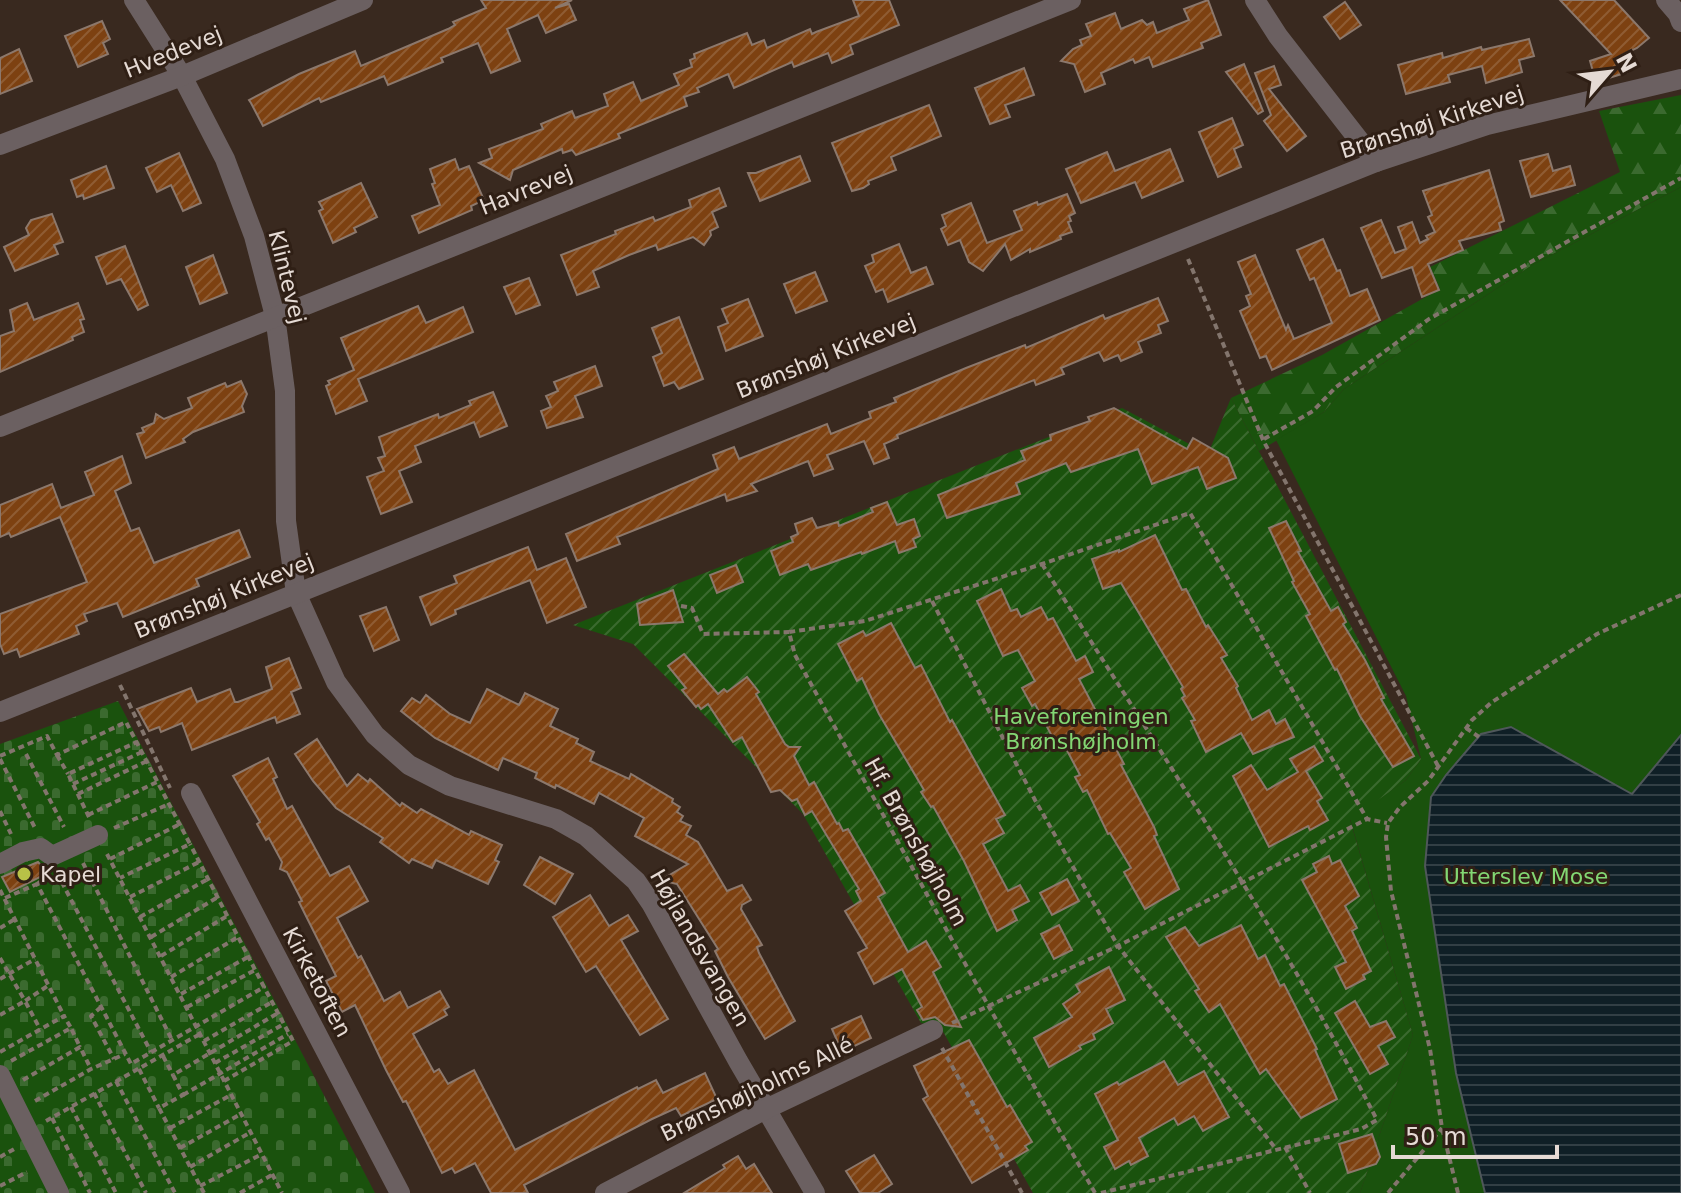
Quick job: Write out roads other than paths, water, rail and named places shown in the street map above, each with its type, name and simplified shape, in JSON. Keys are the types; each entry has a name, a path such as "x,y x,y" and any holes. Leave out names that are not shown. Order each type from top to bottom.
{"street":[{"name":"Klintevej","path":"134,0 182,76 230,172 254,236 275,316 285,391 286,521 296,593"},
{"name":"Hvedevej","path":"0,145 182,76 363,0"},
{"name":"Havrevej","path":"0,427 1071,0"},
{"path":"1255,0 1278,36 1376,162"},
{"path":"1666,0 1681,22"},
{"name":"Brønshøj Kirkevej","path":"0,712 1376,162 1487,125 1681,79"},
{"name":"Højlandsvangen","path":"296,593 336,682 375,735 395,755 419,772 450,786 556,819 586,836 636,881 815,1193"},
{"name":"Kirketoften","path":"191,793 400,1193"},
{"path":"0,864 21,853 41,848 51,859 98,835"},
{"name":"Brønshøjholms Allé","path":"605,1193 766,1109 933,1030"},
{"path":"3,1082 59,1193"}],"water":[{"name":"Utterslev Mose","path":"1511,727 1632,794 1681,735 1681,1193 1485,1193 1456,1073 1425,866 1431,797 1481,734"}],"place":[{"name":"Kapel","path":"24,874"}],"park label":[{"name":"Haveforeningen Brønshøjholm","path":"1081,728"}]}
